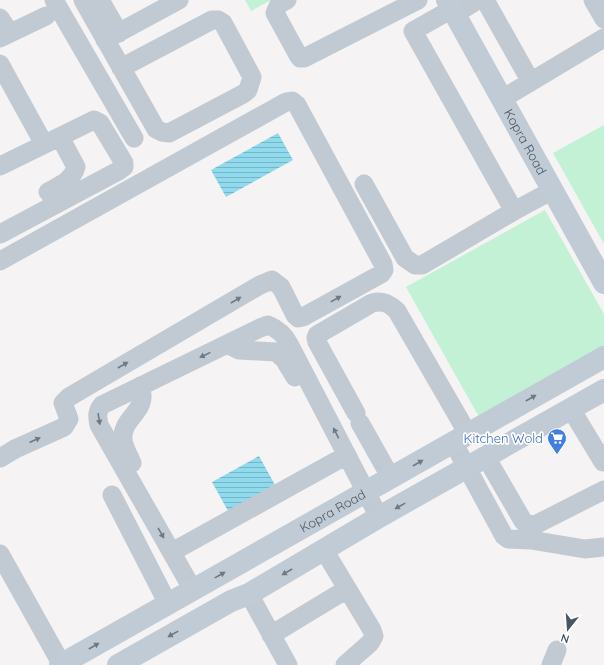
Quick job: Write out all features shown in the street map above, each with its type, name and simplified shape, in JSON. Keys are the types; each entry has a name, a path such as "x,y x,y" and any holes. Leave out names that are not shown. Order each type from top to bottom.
{"street":[{"path":"83,0 111,40"},
{"path":"100,0 111,40 121,68 156,129 169,133 243,94 248,90 252,77 223,23 218,20 212,20 121,68"},
{"path":"111,40 180,0"},
{"path":"287,0 280,4 275,13 300,58 304,58 414,1"},
{"path":"478,0 451,8 410,32 514,211"},
{"path":"485,0 532,82"},
{"path":"593,0 604,19"},
{"path":"3,30 50,8 134,138"},
{"name":"Kopra Road","path":"451,8 604,283"},
{"path":"502,99 604,38"},
{"path":"0,64 52,140 76,167 74,173 68,180 48,192"},
{"path":"0,261 286,102 292,101 297,105 383,264 384,270 381,274 303,317 298,318 281,287 272,280 260,285 68,397 63,404 69,419 64,427 15,449 0,458"},
{"path":"0,166 94,120 100,123 124,163 124,167 0,234"},
{"path":"364,184 405,258 415,265 422,265 552,190"},
{"path":"391,478 316,338 319,333 380,300 391,305 397,310 461,438 467,468 504,536 508,539 531,540 585,549 604,547"},
{"path":"193,590 100,425 98,410 102,405 268,325 277,328 284,334 379,517"},
{"path":"227,344 238,350 276,352 284,359 310,404"},
{"name":"Kopra Road","path":"61,665 604,357"},
{"path":"140,386 143,393 142,405 126,424 123,439 126,450 146,489"},
{"path":"118,665 230,602 249,594 379,517 604,390"},
{"path":"571,409 603,462"},
{"path":"172,552 347,455"},
{"path":"486,457 523,522 530,525 535,525 604,490"},
{"path":"112,495 168,604"},
{"path":"324,550 372,630 374,636 370,642 345,665"},
{"path":"0,554 61,665"},
{"path":"270,635 347,589"},
{"path":"249,594 270,635 288,665"}],"green space":[{"path":"245,0 271,0 251,11"},
{"path":"604,125 604,244 553,153"},
{"path":"545,210 604,314 604,347 479,417 406,287"}],"water":[{"path":"278,133 293,160 226,197 211,170"},
{"path":"259,456 275,485 228,511 212,482"}],"place":[{"name":"Kitchen Wold","path":"557,455"}]}
